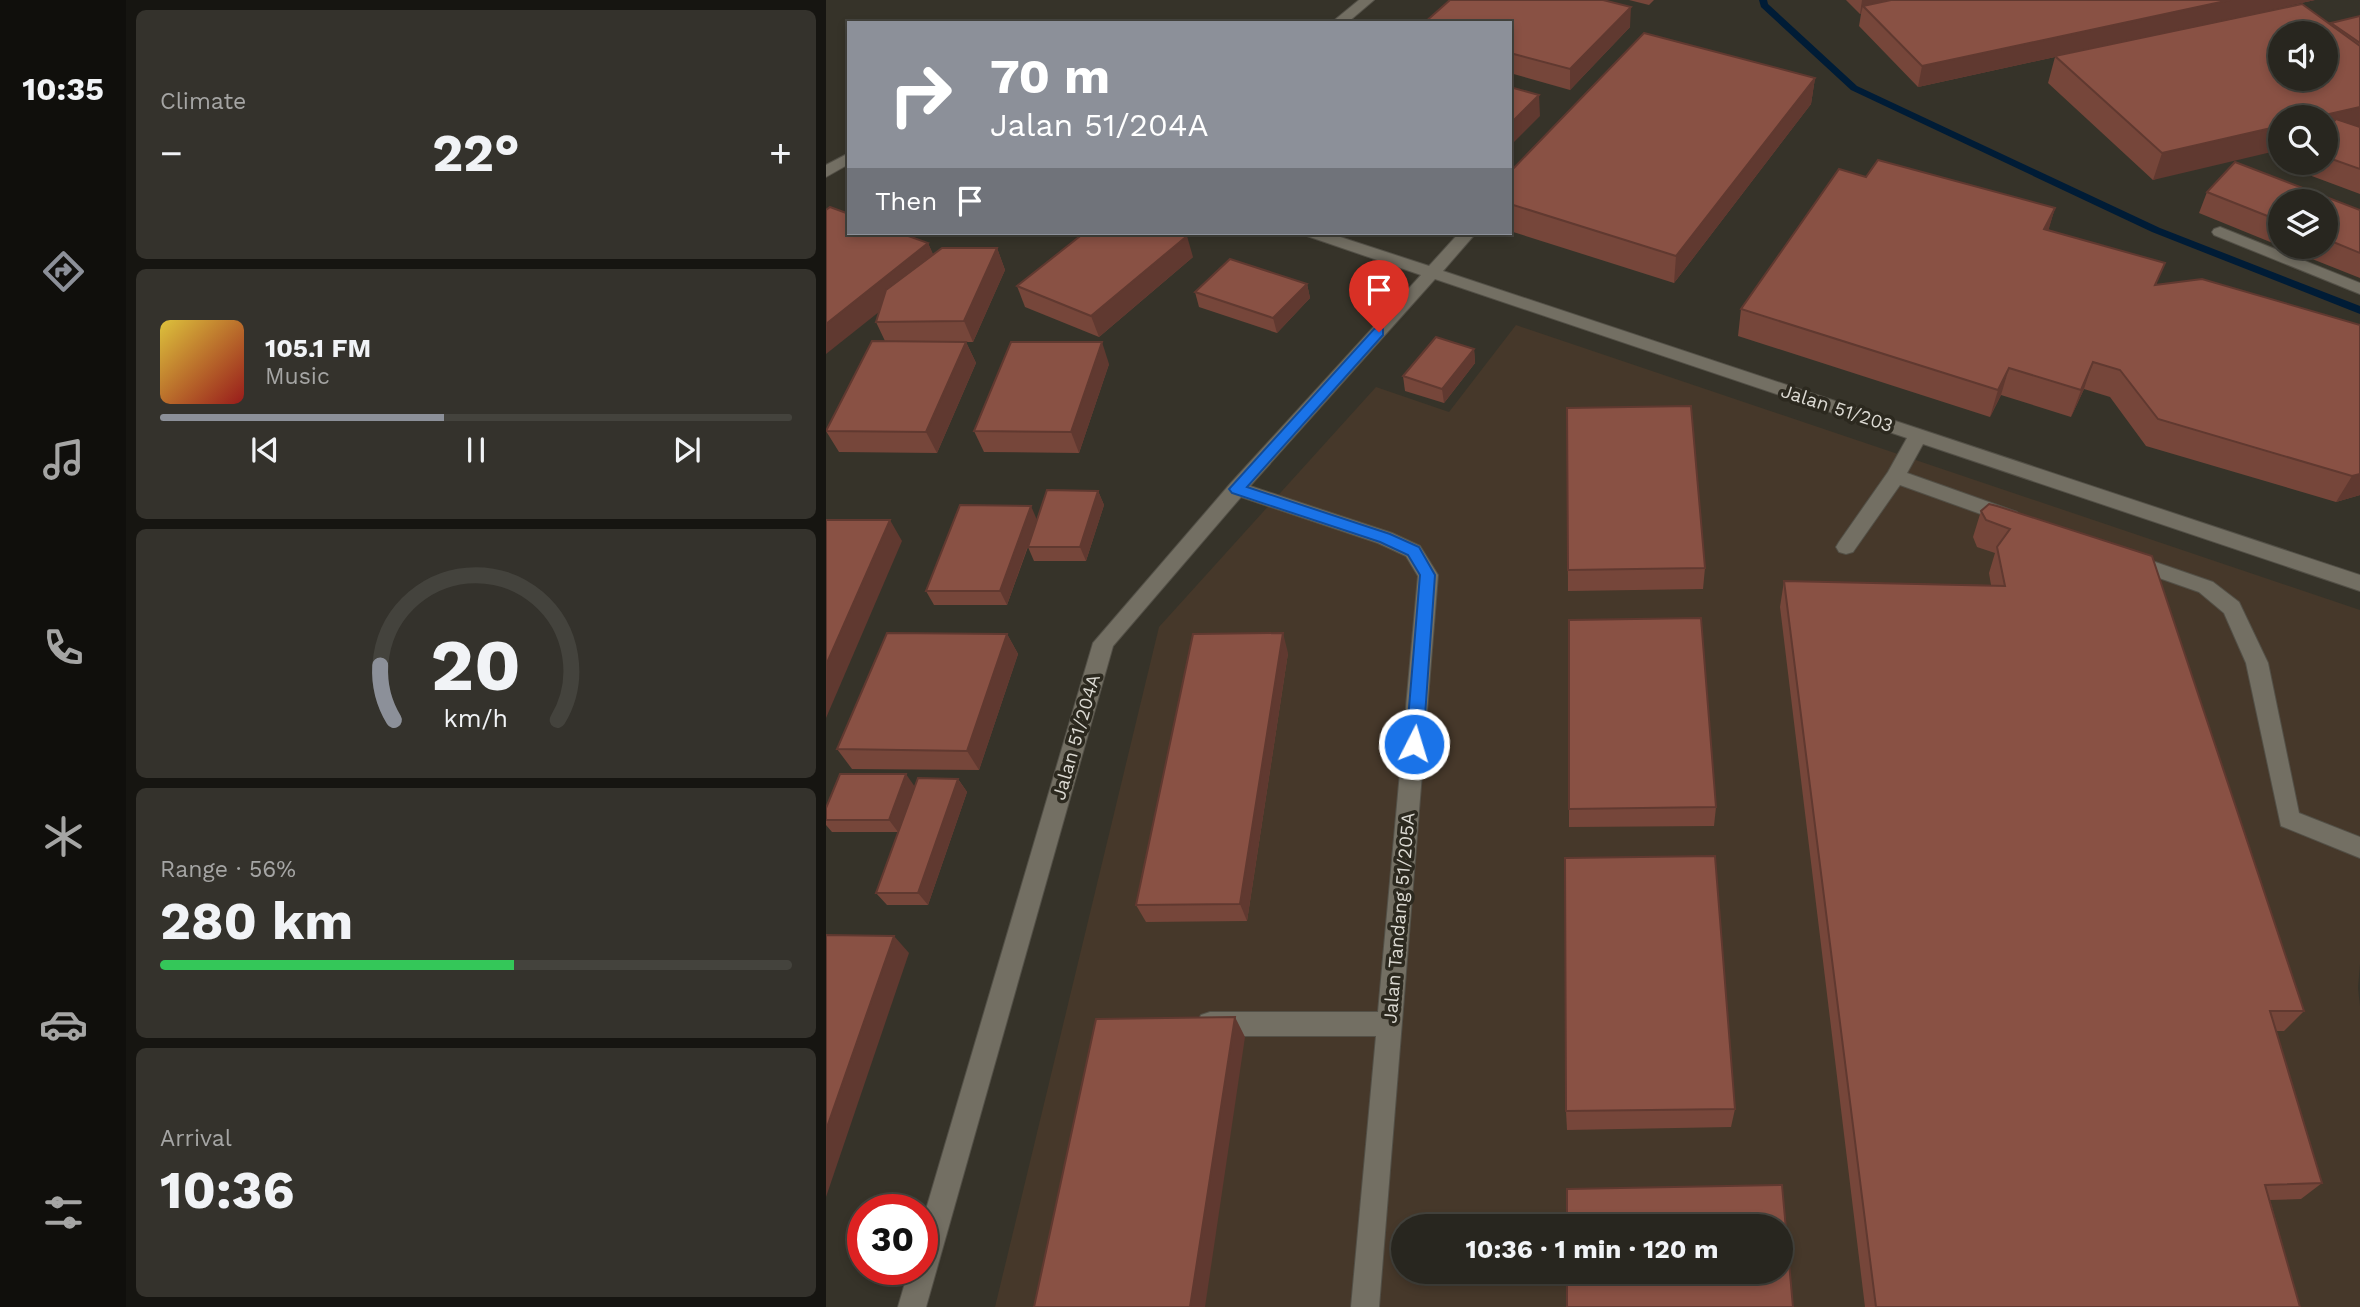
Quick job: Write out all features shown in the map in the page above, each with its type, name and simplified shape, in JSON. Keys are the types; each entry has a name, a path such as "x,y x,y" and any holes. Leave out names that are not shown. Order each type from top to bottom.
{"street":[{"path":"1341,21 1367,0"},
{"path":"826,172 847,158"},
{"path":"2220,232 2360,289"},
{"name":"Jalan 51/203","path":"1319,235 2360,583"},
{"name":"Jalan 51/204A","path":"912,1307 1103,643 1237,489 1466,235"},
{"path":"1846,547 1896,476 1918,435"},
{"path":"1896,476 2025,522"},
{"name":"Jalan Tandang 51/205A","path":"1237,489 1385,538 1413,551 1428,575 1365,1307"},
{"path":"2116,555 2206,587 2232,608 2257,663 2289,818 2360,848"},
{"path":"1185,1024 1390,1024"}],"shaded area":[{"path":"1516,325 2360,610 2360,1307 995,1307 1159,627 1376,387 1449,412"}],"building":[{"path":"1450,0 1603,0 1631,7 1570,69 1512,54 1512,21 1426,21"},
{"path":"1891,0 2230,0 1922,66 1863,6"},
{"path":"2302,4 2325,21 2268,21 2268,91 2338,91 2338,30 2360,46 2360,107 2338,112 2338,105 2268,105 2268,129 2162,153 2055,56"},
{"path":"2360,16 2360,43 2338,28 2338,21"},
{"path":"1644,33 1815,78 1676,256 1512,205 1512,170"},
{"path":"1512,88 1539,95 1512,122"},
{"path":"2338,120 2360,127 2360,169 2338,161"},
{"path":"1878,160 2055,208 2044,229 2165,263 2155,285 2202,279 2360,325 2360,474 2352,476 2158,419 2120,370 2093,362 2081,390 2009,368 1998,390 1741,309 1839,169 1866,177"},
{"path":"2235,162 2305,189 2268,189 2268,216 2207,192"},
{"path":"2338,202 2360,210 2360,253 2338,244"},
{"path":"830,207 847,213 847,235 906,235 928,243 826,324 826,210"},
{"path":"1081,235 1187,236 1091,316 1017,286"},
{"path":"942,248 997,248 964,321 876,322 886,290"},
{"path":"1230,259 1307,284 1273,318 1195,292"},
{"path":"1436,337 1474,349 1442,389 1403,376"},
{"path":"872,341 966,342 926,432 826,431"},
{"path":"1011,342 1102,342 1071,432 974,431"},
{"path":"1691,406 1705,568 1568,570 1567,408"},
{"path":"1047,490 1098,491 1080,547 1028,547"},
{"path":"1989,504 2152,556 2304,1011 2270,1011 2322,1183 2265,1185 2300,1307 1876,1307 1784,581 2005,586 1997,547 2010,529 1986,520 1981,511"},
{"path":"960,505 1031,506 1000,591 926,591"},
{"path":"826,520 890,520 826,665"},
{"path":"1701,618 1716,807 1569,809 1569,620"},
{"path":"887,633 1007,634 967,751 837,749"},
{"path":"1283,633 1240,904 1136,905 1193,634"},
{"path":"840,774 906,774 889,820 826,820 826,808"},
{"path":"918,778 958,779 918,893 876,893"},
{"path":"1715,856 1735,1109 1566,1111 1565,858"},
{"path":"826,935 894,936 826,1130"},
{"path":"1235,1017 1190,1307 1034,1307 1096,1019"},
{"path":"1782,1185 1785,1214 1567,1214 1567,1189"},
{"path":"1567,1284 1791,1284 1793,1307 1567,1307"}],"waterway":[{"path":"1763,0 1764,5 1854,88 2156,230 2360,310"}],"route":[{"path":"1379,332 1237,489 1385,538 1413,551 1428,575 1414,744"}]}
